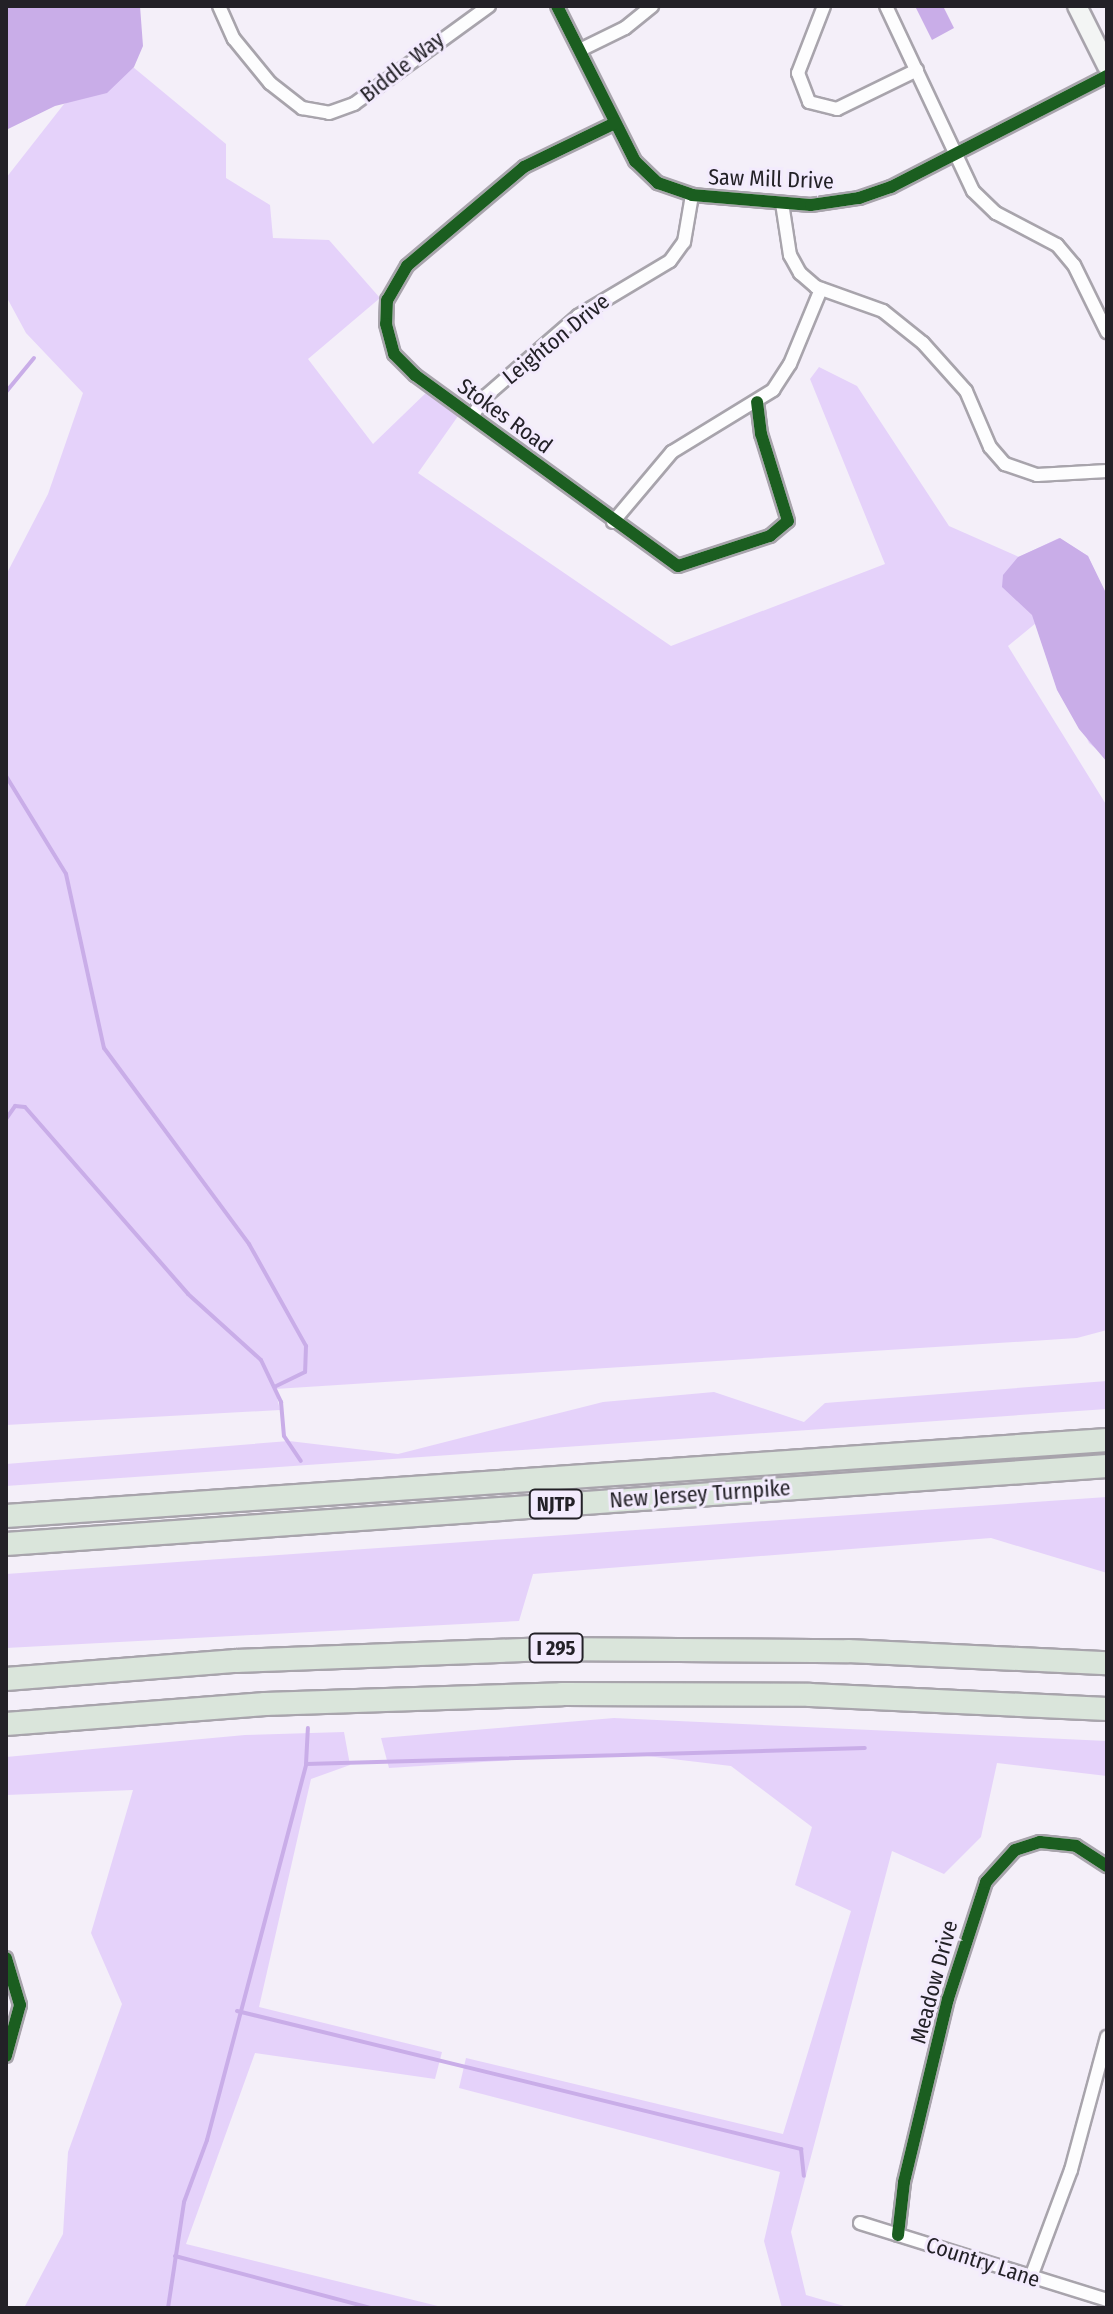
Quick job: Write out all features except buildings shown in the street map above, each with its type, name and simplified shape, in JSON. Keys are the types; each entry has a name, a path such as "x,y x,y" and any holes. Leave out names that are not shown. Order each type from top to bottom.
{"highway":[{"name":"New Jersey Turnpike","path":"6,1516 1107,1440"},
{"name":"New Jersey Turnpike","path":"6,1544 1107,1466"},
{"name":"I 295","path":"6,1679 266,1660 569,1648 848,1651 1107,1663"},
{"name":"I 295","path":"6,1724 265,1704 562,1694 835,1696 1107,1709"}],"street":[{"name":"Biddle Way","path":"219,6 234,39 270,83 302,108 329,113 354,104 489,6"},
{"name":"Saw Mill Drive","path":"557,6 615,123 646,174 692,195 782,203 859,198 956,153 1107,76"},
{"path":"580,50 625,28 652,6"},
{"path":"824,6 800,62 799,84 809,102 837,109 917,70"},
{"path":"886,6 968,183 987,206 1048,237 1066,255 1107,332"},
{"path":"1077,6 1107,66"},
{"name":"Stokes Road","path":"615,123 524,167 417,257 392,288 386,324 398,361 613,522 678,566 700,564 785,527 789,513 761,434 757,402"},
{"name":"Leighton Drive","path":"473,415 486,396 578,316 670,261 684,242 692,195"},
{"path":"782,203 794,264 821,289 872,305 923,343 966,391 990,447 1005,464 1037,475 1107,471"},
{"path":"613,522 662,460 757,402 786,373 821,289"},
{"name":"Meadow Drive","path":"898,2235 904,2182 948,1999 986,1882 1015,1850 1040,1842 1076,1846 1107,1866"},
{"path":"6,1958 20,2005 6,2056"},
{"path":"1031,2277 1068,2178 1107,2037"},
{"name":"Country Lane","path":"860,2223 1107,2300"}],"shaded area":[{"path":"6,6 140,6 143,46 134,67 107,93 55,106 6,130"},
{"path":"915,6 943,6 954,28 932,40"},
{"path":"133,67 226,144 226,178 270,205 273,238 329,240 380,298 308,359 373,444 431,388 463,409 418,473 671,646 885,564 810,379 819,367 857,386 949,526 1019,557 1059,538 1088,556 1107,598 1107,758 1089,743 1036,623 1008,646 1107,806 1107,1330 1077,1338 275,1389 280,1410 6,1425 6,575 48,494 83,393 26,333 6,296 6,178 64,104"},
{"path":"1060,538 1088,556 1107,595 1107,762 1079,729 1057,690 1032,615 1002,587 1003,575 1018,557"},
{"path":"1107,1381 1107,1409 6,1486 6,1464 289,1441 398,1454 603,1402 714,1392 804,1422 825,1403"},
{"path":"1107,1497 1107,1573 991,1538 533,1574 519,1621 6,1648 6,1574"},
{"path":"614,1718 1107,1741 1107,1776 997,1763 981,1837 944,1874 892,1851 791,2232 806,2295 851,2308 782,2308 764,2241 780,2172 459,2088 466,2058 783,2134 851,1911 795,1885 812,1827 731,1766 622,1753 389,1768 381,1738"},
{"path":"344,1732 350,1765 311,1779 259,2007 442,2052 435,2079 255,2053 186,2244 446,2308 24,2308 63,2234 68,2152 122,2004 91,1933 133,1790 6,1795 6,1757 245,1735"}],"waterway":[{"path":"6,392 34,358"},
{"path":"6,776 66,874 104,1048 249,1244 306,1346 305,1372 276,1386"},
{"path":"6,1119 15,1106 25,1107 188,1294 261,1360 281,1402 284,1436 301,1461"},
{"path":"168,2308 184,2202 207,2140 306,1764 308,1728"},
{"path":"306,1764 865,1748"},
{"path":"237,2011 801,2149 804,2176"},
{"path":"175,2256 370,2308"}],"cycle path":[{"path":"557,6 635,161 658,183 692,195 811,205 859,198 891,187 1107,76"},
{"path":"615,123 524,167 407,266 387,300 386,324 394,354 415,375 678,566 770,536 788,521 761,434 757,402"},
{"path":"898,2235 904,2182 948,1999 986,1882 1015,1850 1040,1842 1076,1846 1107,1866"},
{"path":"6,1958 20,2005 6,2056"}]}
